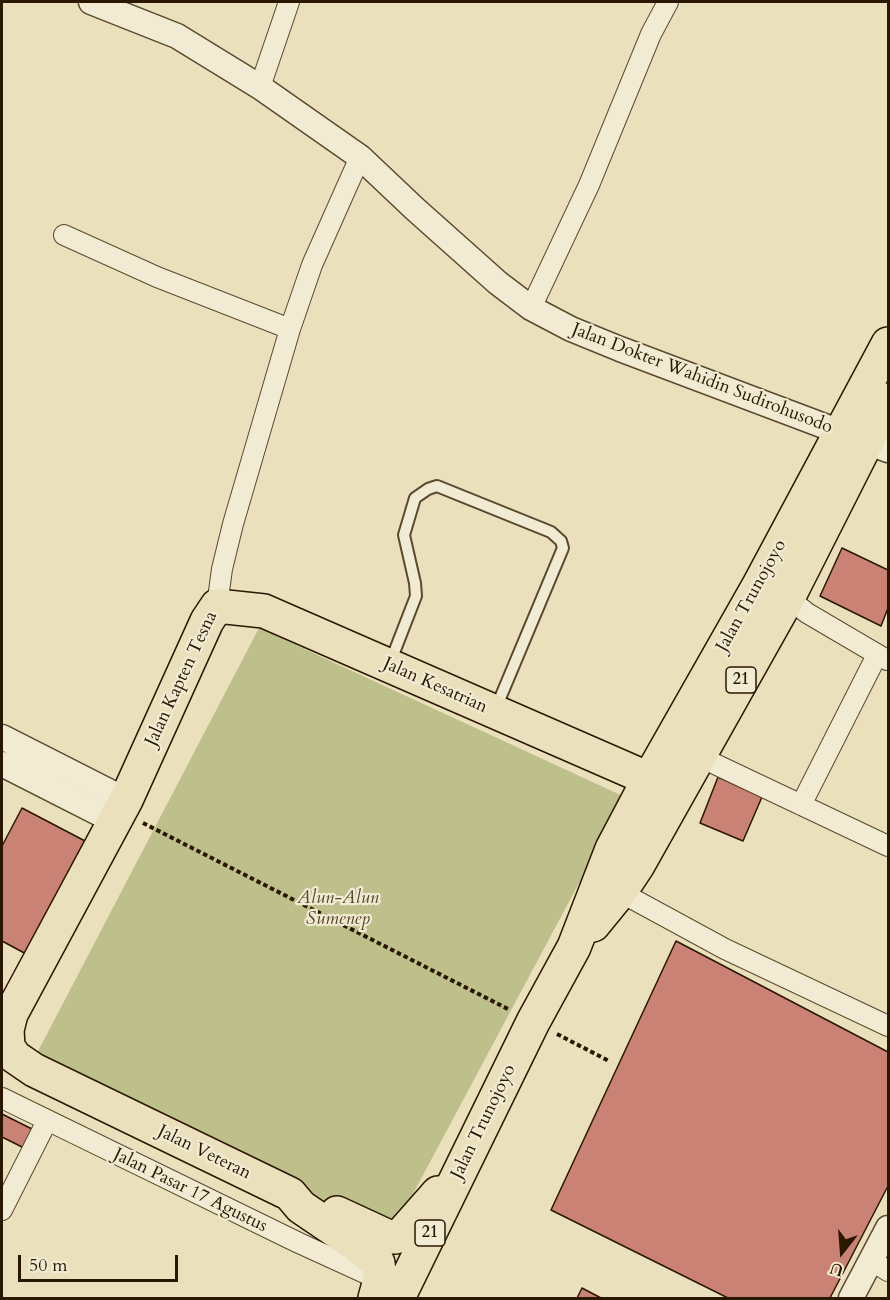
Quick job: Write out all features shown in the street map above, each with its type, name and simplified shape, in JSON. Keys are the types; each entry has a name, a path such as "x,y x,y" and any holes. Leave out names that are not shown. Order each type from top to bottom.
{"highway":[{"name":"Jalan Trunojoyo","path":"384,1292 462,1167 533,1022 574,947 612,849 649,779 758,587 866,442 888,344"},
{"name":"Jalan Trunojoyo","path":"574,947 620,892 638,865 788,598 888,400"},
{"name":"Jalan Kesatrian","path":"217,606 264,611 649,779"},
{"name":"Jalan Kapten Tesna","path":"5,1053 11,1014 120,810 207,621 217,606"},
{"name":"Jalan Veteran","path":"5,1053 34,1070 290,1194 301,1207 357,1245 376,1261 380,1269 384,1292"},
{"path":"290,1194 389,1237 395,1237 401,1235 462,1167"}],"street":[{"name":"Jalan Dokter Wahidin Sudirohusodo","path":"91,2 177,36 260,87 360,157 415,209 531,308 571,329 620,350 866,442"},
{"path":"260,87 289,2"},
{"path":"531,308 589,185 651,34 668,2"},
{"name":"Jalan Kapten Tesna","path":"217,606 222,569 233,524 290,329 312,265 360,157"},
{"path":"64,235 157,277 290,329"},
{"path":"788,598 807,613 883,658 801,804"},
{"path":"2,737 120,810"},
{"path":"698,756 888,846"},
{"path":"2,764 120,810"},
{"path":"620,892 725,949 888,1026"},
{"name":"Jalan Pasar 17 Agustus","path":"2,1098 288,1238 384,1292"},
{"path":"2,1210 47,1121"},
{"path":"851,1299 880,1265 888,1228"}],"lane":[{"path":"389,666 416,596 404,535 415,498 428,489 438,486 551,532 561,541 563,548 495,712"}],"path":[{"path":"120,810 609,1061"}],"green space":[{"name":"Alun-Alun Sumenep","path":"259,628 625,797 391,1235 35,1057"}],"building":[{"path":"842,548 888,570 888,608 881,626 820,596"},
{"path":"718,777 762,797 743,841 700,823"},
{"path":"22,808 87,842 28,955 2,941 2,846"},
{"path":"676,941 888,1052 888,1186 830,1298 728,1298 551,1210"},
{"path":"2,1114 34,1130 24,1148 2,1137"},
{"path":"582,1288 601,1298 577,1298"}]}
